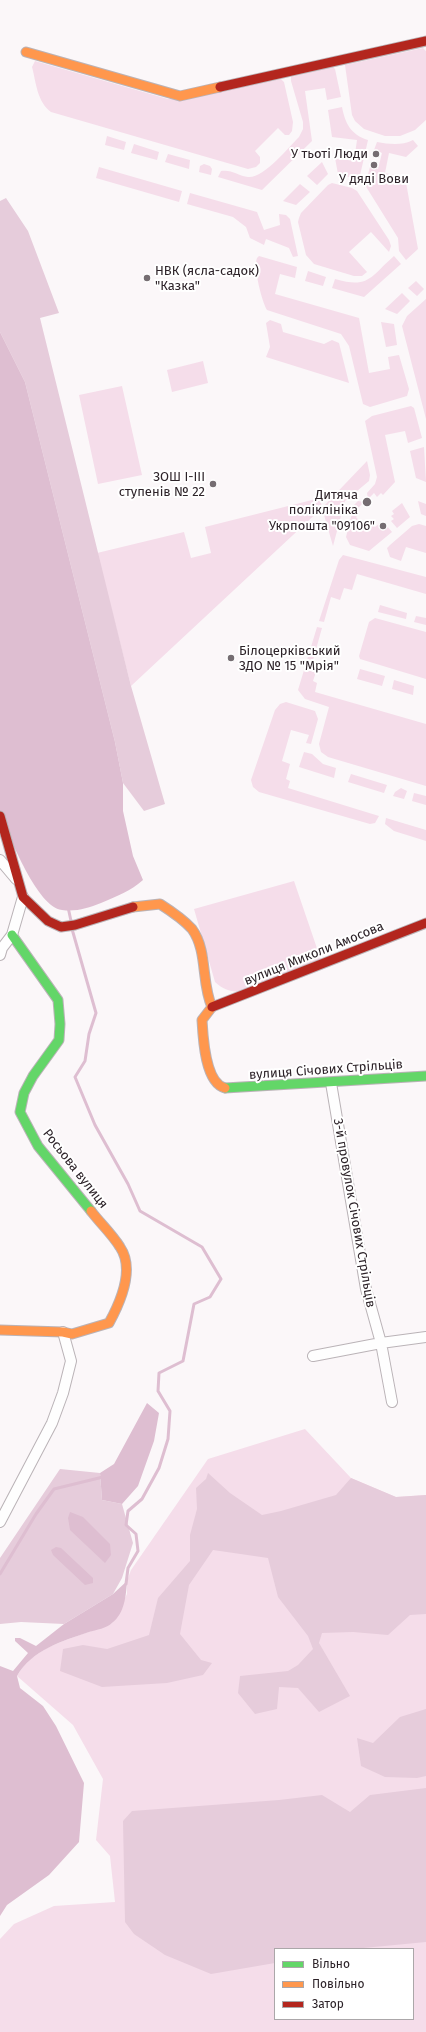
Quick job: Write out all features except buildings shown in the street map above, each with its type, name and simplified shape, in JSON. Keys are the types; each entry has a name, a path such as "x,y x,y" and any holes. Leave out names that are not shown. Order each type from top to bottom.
{"street":[{"path":"26,52 180,96 426,41"},
{"path":"0,816 17,881 23,897 48,921 61,927 75,925 116,911 142,905 160,904 189,926 198,940 206,996 212,1007"},
{"path":"0,860 17,881"},
{"path":"0,955 2,948 12,935 23,897"},
{"name":"вулиця Миколи Амосова","path":"212,1007 426,923"},
{"name":"Росьова вулиця","path":"0,1330 63,1332 72,1334 109,1323 119,1308 125,1288 126,1259 121,1248 38,1146 20,1112 24,1093 33,1076 59,1040 59,1013 58,1000 12,935"},
{"name":"вулиця Січових Стрільців","path":"212,1007 205,1014 202,1020 202,1030 210,1071 215,1083 227,1089 426,1076"},
{"name":"3-й провулок Січових Стрільців","path":"331,1083 366,1289 381,1343 392,1402"},
{"path":"0,1522 52,1423 62,1393 71,1361 63,1332"},
{"path":"313,1356 381,1343 426,1337"}],"shaded area":[{"path":"423,48 426,51 426,120 415,130 400,136 385,136 364,129 355,121 352,115 345,65"},
{"path":"35,61 168,99 281,79 284,82 293,122 292,131 289,135 285,135 278,128 255,151 260,157 260,163 256,167 248,169 51,112 46,108 38,91 32,67"},
{"path":"333,67 335,69 341,97 327,100 325,88 305,91 312,141 262,190 218,177 221,171 232,172 248,177 254,176 261,173 275,162 299,137 303,129 303,122 291,77"},
{"path":"342,107 347,123 353,132 368,140 359,180 338,174 335,158 354,161 357,140 332,137 328,110"},
{"path":"107,136 126,142 124,150 105,145"},
{"path":"413,140 418,146 406,157 389,153 385,173 405,177 418,249 406,260 399,251 398,238 365,185 370,167 378,169 382,153 374,150 377,142 400,144"},
{"path":"134,144 159,152 157,160 131,153"},
{"path":"168,154 190,160 189,169 165,162"},
{"path":"322,162 328,174 317,185 307,176"},
{"path":"204,164 210,166 212,169 211,175 199,172 200,166"},
{"path":"99,167 182,191 179,202 96,178"},
{"path":"332,183 352,188 357,191 389,240 391,246 389,252 371,232 349,252 367,272 362,276 354,276 314,264 306,255 298,222 299,218 301,213 328,185"},
{"path":"300,184 310,192 296,205 283,201"},
{"path":"190,193 257,212 264,230 280,225 279,214 286,215 290,219 298,256 293,257 289,248 266,239 264,245 250,238 246,227 233,217 187,204"},
{"path":"6,198 28,231 59,313 40,318 131,686 165,804 144,811 123,783 115,742 25,382 0,332 0,201"},
{"path":"259,256 297,267 295,278 280,274 275,294 359,318 369,373 390,369 388,357 399,355 409,389 407,396 370,407 363,404 349,346 341,334 267,310 257,276 256,262"},
{"path":"394,256 401,264 364,297 332,288 335,279 355,283 368,279"},
{"path":"308,271 326,277 323,286 305,281"},
{"path":"416,281 424,289 417,296 408,288"},
{"path":"402,293 410,301 397,314 385,309"},
{"path":"426,299 426,419 402,326 407,316"},
{"path":"270,320 281,324 283,332 324,344 332,340 339,343 349,383 266,357 270,347 266,323"},
{"path":"381,322 394,324 397,345 386,347"},
{"path":"0,332 25,382 115,742 123,783 123,811 133,856 143,880 118,896 96,905 77,910 62,910 53,906 43,897 34,885 18,855 0,816"},
{"path":"203,361 208,383 172,392 167,370"},
{"path":"122,386 142,475 98,484 79,395"},
{"path":"411,406 414,408 422,438 408,443 405,431 385,435 395,482 383,495 381,493 377,497 374,493 368,499 367,493 375,484 377,477 365,421 372,416"},
{"path":"424,447 426,482 416,478 410,451"},
{"path":"367,461 370,475 369,481 345,501 333,546 322,508"},
{"path":"320,498 322,508 131,686 97,553 184,532 191,558 211,553 205,527"},
{"path":"358,501 364,502 355,511 358,515 356,517 363,525 367,522 370,525 372,523 375,527 379,524 382,529 386,525 392,532 369,551 350,545 346,537 354,505"},
{"path":"418,501 426,504 426,516 421,514"},
{"path":"402,503 410,517 397,528 391,521 394,519 391,516 394,514 392,511"},
{"path":"419,524 426,526 426,553 406,547 401,561 390,557 387,548 412,526"},
{"path":"343,555 426,577 426,594 357,574 352,590 344,588 340,600 331,597 324,622 319,621 339,560"},
{"path":"380,605 407,613 406,619 378,612"},
{"path":"416,616 426,618 426,625 414,622"},
{"path":"375,618 426,632 426,679 360,659 359,656 369,622"},
{"path":"317,627 322,628 311,667 317,669 313,681 317,683 315,692 426,724 426,786 328,757 321,752 319,744 329,707 305,699 298,690"},
{"path":"360,669 385,676 382,686 357,679"},
{"path":"394,680 414,686 413,695 392,689"},
{"path":"286,702 315,711 318,719 311,744 306,743 309,735 291,730 282,761 290,764 286,779 290,781 288,788 379,816 375,823 370,824 259,792 253,787 251,780 275,710 280,704"},
{"path":"304,752 312,754 323,764 336,768 334,778 299,767"},
{"path":"351,774 387,785 384,793 348,782"},
{"path":"401,788 407,791 404,799 393,796 395,792"},
{"path":"414,793 426,796 426,805 412,801"},
{"path":"386,818 426,830 426,841 394,831 385,824"},
{"path":"294,881 321,960 239,992 226,989 215,982 194,909"},
{"path":"147,1403 159,1413 154,1441 138,1486 122,1504 102,1500 100,1473 114,1464"},
{"path":"305,1429 351,1478 396,1497 426,1495 426,2032 0,2032 0,1939 14,1924 54,1906 115,1902 110,1856 96,1840 103,1779 73,1725 17,1676 35,1655 47,1648 112,1623 127,1594 127,1581 131,1570 208,1459"},
{"path":"60,1469 100,1473 102,1500 122,1504 133,1543 122,1578 113,1594 64,1624 21,1622 0,1624 0,1558"},
{"path":"208,1473 230,1493 262,1515 336,1495 351,1478 396,1497 426,1495 426,1614 410,1615 388,1635 353,1632 322,1633 319,1643 350,1696 319,1712 298,1688 279,1687 277,1709 255,1714 238,1693 240,1676 288,1671 298,1665 313,1649 308,1636 278,1597 268,1558 213,1550 189,1585 180,1634 201,1660 212,1663 203,1675 167,1683 102,1687 60,1671 63,1649 83,1645 107,1649 149,1635 158,1598 190,1561 190,1535 197,1509 196,1488 206,1479"},
{"path":"70,1512 83,1517 110,1544 111,1555 105,1563 70,1530 68,1518"},
{"path":"56,1547 61,1548 93,1578 93,1583 85,1585 53,1555 51,1550"},
{"path":"127,1581 122,1609 120,1614 110,1625 68,1639 48,1648 31,1659 17,1676 20,1688 43,1706 56,1726 84,1783 79,1842 49,1875 7,1905 0,1916 0,1666 13,1671 28,1653 15,1641 15,1638 20,1638 36,1646 64,1624 113,1594"},
{"path":"426,1709 426,1776 417,1778 385,1777 361,1766 357,1738 373,1743 400,1717"},
{"path":"426,1788 426,1942 363,1948 274,1948 274,1963 211,1974 165,1955 134,1934 125,1922 123,1821 132,1811 279,1800 322,1795 350,1812 370,1795"}],"waterway":[{"path":"68,907 71,921"},
{"path":"72,929 96,1013 89,1034 85,1061 75,1077 95,1125 128,1184 140,1211 202,1247 221,1279 210,1297 194,1304 183,1361 159,1373 158,1391 170,1411 168,1439 159,1468 142,1499 128,1511 126,1525 136,1534 138,1551 128,1568 126,1584"},
{"path":"0,1574 36,1514 54,1489 103,1477"}],"traffic: fast":[{"path":"12,935 58,1000 60,1024 59,1040 33,1076 24,1093 20,1112 38,1146 91,1211"},
{"path":"225,1088 426,1076"}],"traffic: slow":[{"path":"26,52 180,96 220,87"},
{"path":"133,907 160,904 185,922 192,929 197,938 202,957 206,988 212,1007 202,1020 206,1059 213,1078 218,1084 225,1088"},
{"path":"0,1330 63,1332 72,1334 109,1323 124,1286 126,1265 120,1247 91,1211"}],"traffic: jam":[{"path":"220,87 426,41"},
{"path":"0,816 23,897 48,921 61,927 75,925 133,907"},
{"path":"212,1007 426,923"}],"place":[{"name":"У тьоті Люди","path":"376,154"},
{"name":"У дяді Вови","path":"374,165"},
{"name":"НВК (ясла-садок) \"Казка\"","path":"147,278"},
{"name":"ЗОШ І-ІІІ ступенів № 22","path":"213,484"},
{"name":"Дитяча поліклініка","path":"367,502"},
{"name":"Укрпошта \"09106\"","path":"383,526"},
{"name":"Білоцерківський ЗДО № 15 \"Мрія\"","path":"231,658"}]}
